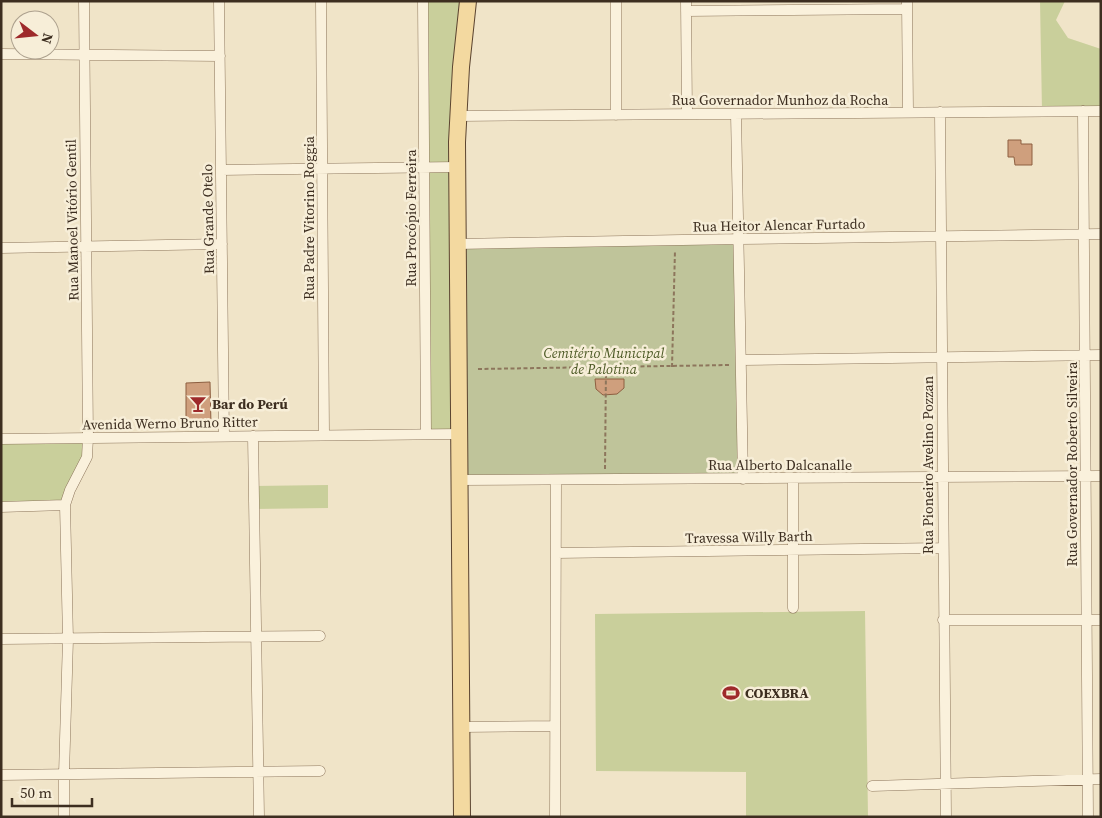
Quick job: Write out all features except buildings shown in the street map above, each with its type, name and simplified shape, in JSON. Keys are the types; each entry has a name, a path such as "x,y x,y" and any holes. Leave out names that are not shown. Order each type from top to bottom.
{"main road":[{"path":"462,817 457,244 461,67 468,1"}],"street":[{"name":"Rua Manoel Vitório Gentil","path":"65,505 70,490 87,457 88,438 84,1"},
{"name":"Rua Grande Otelo","path":"219,1 224,436"},
{"name":"Rua Padre Vitorino Roggia","path":"321,1 324,435"},
{"name":"Rua Procópio Ferreira","path":"423,1 426,434"},
{"path":"616,1 616,115"},
{"path":"687,114 686,6 907,5 908,112"},
{"path":"1,54 220,56"},
{"name":"Rua Governador Roberto Silveira","path":"1083,111 1088,817"},
{"name":"Rua Governador Munhoz da Rocha","path":"459,116 1101,111"},
{"name":"Rua Pioneiro Avelino Pozzan","path":"940,112 942,548 946,817"},
{"path":"736,114 744,479"},
{"path":"221,170 458,167"},
{"name":"Rua Heitor Alencar Furtado","path":"457,244 1101,234"},
{"path":"1,248 222,244"},
{"path":"742,360 1101,355"},
{"name":"Avenida Werno Bruno Ritter","path":"1,439 460,434"},
{"path":"253,436 258,817"},
{"name":"Rua Alberto Dalcanalle","path":"460,480 1101,476"},
{"path":"793,479 793,608"},
{"path":"555,817 556,480"},
{"path":"1,507 65,505 68,639 64,817"},
{"name":"Travessa Willy Barth","path":"556,553 942,548"},
{"path":"943,620 1101,620"},
{"path":"1,639 320,636"},
{"path":"462,727 555,726"},
{"path":"1,775 320,771"},
{"path":"872,786 1101,779"}],"path":[{"path":"672,367 675,247"},
{"path":"478,369 730,365"},
{"path":"605,480 606,368"}],"green space":[{"path":"423,1 468,1 460,434 426,434"},
{"path":"1040,1 1065,1 1056,20 1068,38 1101,49 1101,111 1042,111"},
{"name":"Cemitério Municipal de Palotina","path":"740,239 743,479 460,480 457,244"},
{"path":"88,438 87,457 65,505 1,507 1,439"},
{"path":"328,485 328,508 254,509 254,486"},
{"name":"COEXBRA","path":"865,611 868,817 746,817 746,772 596,771 595,614"}],"place":[{"name":"Bar do Perú","path":"198,404"},
{"name":"COEXBRA","path":"731,693"}]}
